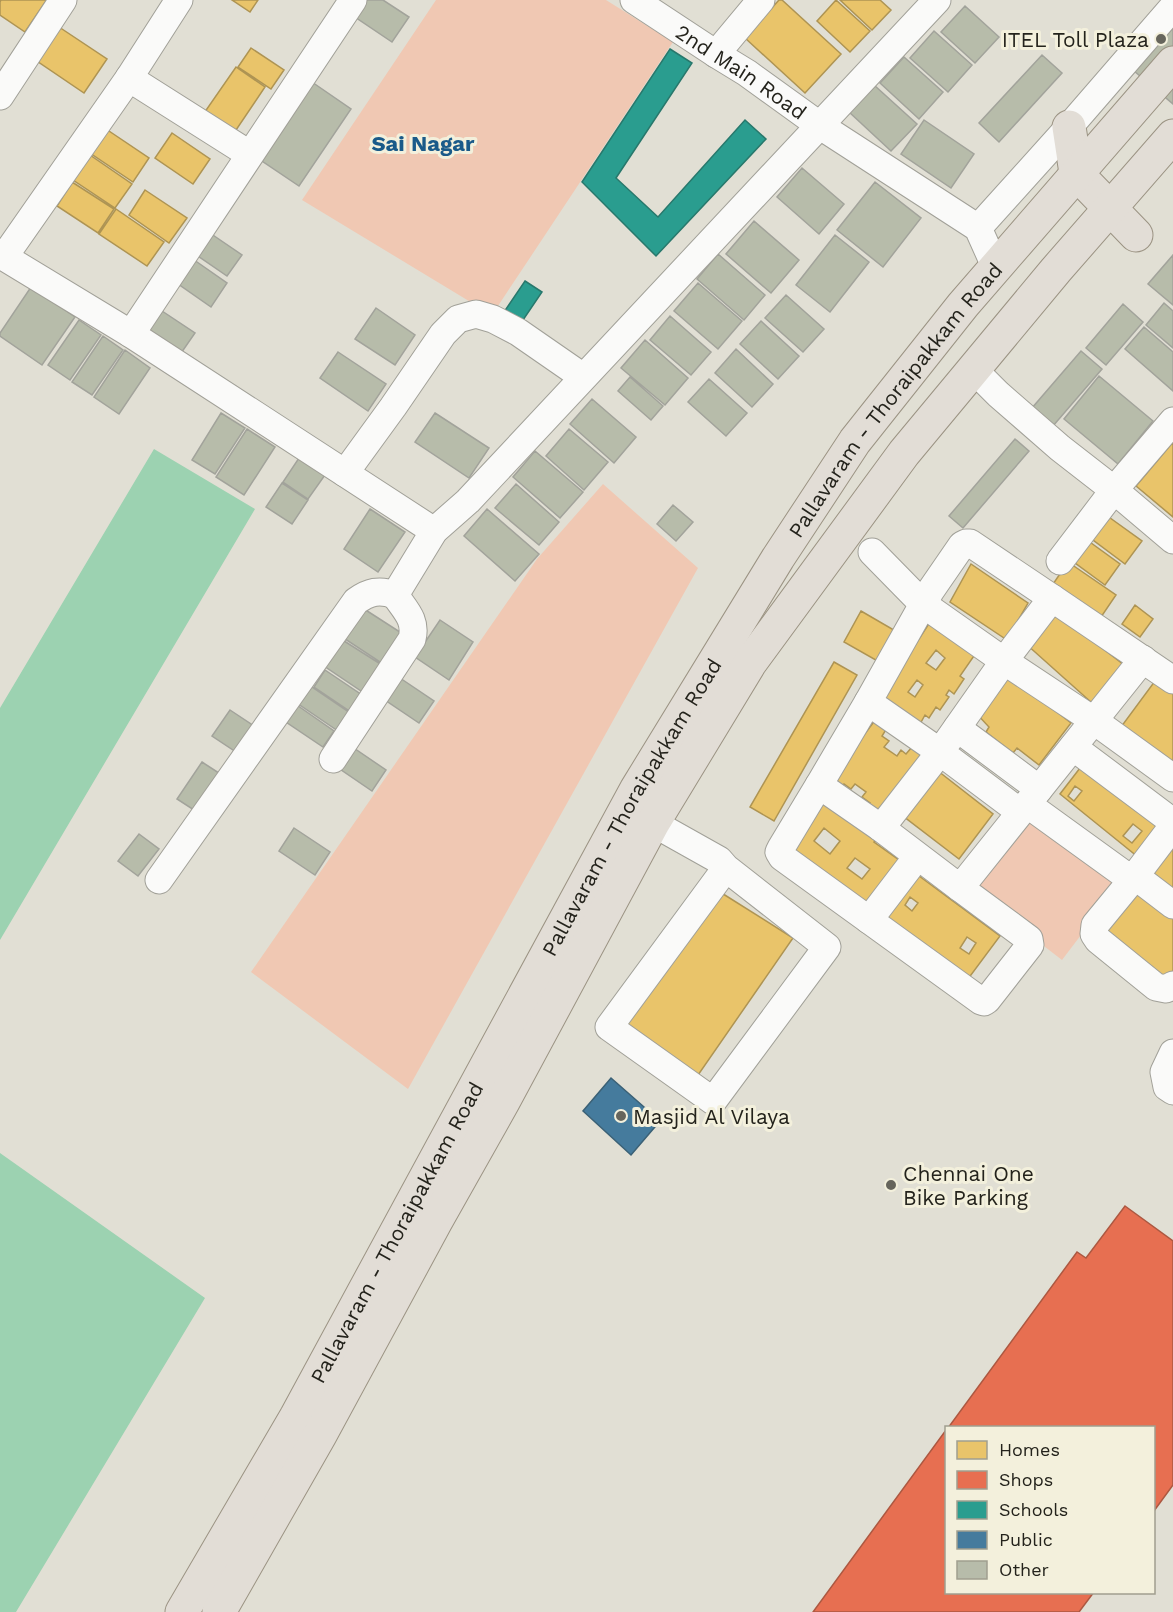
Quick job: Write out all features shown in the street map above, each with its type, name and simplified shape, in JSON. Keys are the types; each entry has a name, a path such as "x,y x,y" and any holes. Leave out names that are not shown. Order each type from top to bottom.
{"main road":[{"name":"Pallavaram - Thoraipakkam Road","path":"182,1612 296,1417 636,790 778,558 855,441 995,266 1173,63"},
{"path":"1069,127 1076,173 1136,234"},
{"name":"Pallavaram - Thoraipakkam Road","path":"219,1612 320,1435 653,823 750,663 904,453 1056,270 1173,136"}],"street":[{"path":"0,96 63,0"},
{"path":"179,0 129,78 1,258 131,334 434,531"},
{"path":"131,334 353,0"},
{"name":"2nd Main Road","path":"634,0 747,73 819,125 978,228"},
{"path":"716,54 761,0"},
{"path":"395,595 434,531 468,501 937,0"},
{"path":"995,266 978,228 1173,7"},
{"path":"129,78 249,154"},
{"path":"345,473 443,334 458,319 476,314 493,319 518,332 583,377"},
{"path":"973,369 1060,448 1173,540"},
{"path":"1060,561 1114,490 1173,421"},
{"path":"819,785 881,828 917,857 1029,939 1030,945 984,1002 782,857 779,852 927,597 962,545 966,543 970,543 1052,598 1163,666 1093,720 960,888"},
{"path":"877,546 927,597 1004,661 1093,720 1173,778"},
{"path":"159,880 356,601 367,594 378,591 395,595 411,618 414,626 412,639 333,759"},
{"path":"881,828 940,752 1052,598"},
{"path":"868,702 940,752 1029,802 1173,905"},
{"path":"957,728 1029,802"},
{"path":"1073,747 1173,824 1134,878 1095,925 1094,934 1098,940 1156,987 1166,989 1173,985"},
{"path":"653,823 719,860 726,868 827,947 713,1101 609,1027 726,868"},
{"path":"869,920 917,857"},
{"path":"1173,1053 1164,1072 1167,1087 1173,1091"}],"shaded area":[{"path":"436,0 606,0 673,42 492,315 302,200"},
{"path":"154,449 255,509 0,940 0,708"},
{"path":"603,484 698,568 408,1089 251,972 537,559"},
{"path":"1028,814 1119,885 1062,960 970,889"},
{"path":"0,1153 205,1298 16,1612 0,1612"}],"building: Homes":[{"path":"1,0 46,1 25,32 0,15"},
{"path":"232,0 258,0 250,12"},
{"path":"779,0 782,0 841,54 805,93 745,38"},
{"path":"836,0 870,31 850,52 817,21"},
{"path":"840,0 880,0 891,10 872,30"},
{"path":"53,23 107,59 84,93 31,57"},
{"path":"251,48 284,70 271,89 238,67"},
{"path":"236,67 265,87 232,136 202,116"},
{"path":"103,127 149,158 133,182 87,151"},
{"path":"172,133 210,159 193,184 155,158"},
{"path":"87,153 132,184 115,208 70,178"},
{"path":"72,182 114,209 98,233 57,206"},
{"path":"145,190 187,218 169,243 129,215"},
{"path":"116,209 164,242 147,266 99,234"},
{"path":"1173,442 1173,517 1136,486"},
{"path":"1106,515 1142,541 1125,564 1089,537"},
{"path":"1087,540 1120,564 1105,585 1071,560"},
{"path":"1068,562 1116,595 1099,620 1051,587"},
{"path":"971,564 1028,603 1007,640 950,602"},
{"path":"1135,605 1153,619 1140,637 1122,624"},
{"path":"1053,610 1124,665 1092,703 1026,644"},
{"path":"861,611 899,633 881,663 844,642"},
{"path":"930,622 976,653 960,676 964,679 954,694 949,690 946,695 949,697 940,710 936,707 929,718 925,715 920,724 885,703 887,699 877,692 915,645","holes":["936,650 945,658 936,670 926,663","917,680 923,685 915,697 908,692"]},
{"path":"834,662 857,675 774,821 750,807"},
{"path":"1003,670 1071,723 1039,765 1017,748 1013,753 986,732 989,727 975,712"},
{"path":"1155,681 1173,694 1173,773 1118,731"},
{"path":"876,719 887,728 882,736 889,741 884,747 897,756 901,750 906,754 912,747 922,754 875,816 866,809 870,803 862,797 866,792 855,784 851,789 844,784 840,788 830,780"},
{"path":"1080,768 1164,828 1138,857 1060,794","holes":["1075,786 1082,791 1074,801 1068,796","1133,824 1142,831 1132,843 1123,836"]},
{"path":"938,771 993,814 959,859 903,816"},
{"path":"822,802 877,838 874,842 899,860 864,910 783,849","holes":["824,828 840,841 830,854 814,841","855,858 870,869 862,879 847,868"]},
{"path":"1173,835 1173,890 1150,870"},
{"path":"915,873 1000,936 965,983 882,918","holes":["910,897 918,903 912,911 905,905","967,937 976,943 969,954 960,948"]},
{"path":"1133,884 1173,915 1173,979 1166,988 1095,932"},
{"path":"720,892 793,938 696,1078 620,1025"}],"building: Shops":[{"path":"1125,1206 1173,1241 1173,1485 1155,1510 1155,1426 949,1426 1077,1252 1086,1258"},
{"path":"945,1431 945,1594 1092,1594 1079,1612 813,1612"}],"building: Schools":[{"path":"670,49 692,63 616,178 658,217 745,120 766,139 656,256 582,182"},
{"path":"525,281 542,292 521,323 504,312"}],"building: Public":[{"name":"Masjid Al Vilaya","path":"611,1078 660,1121 631,1155 583,1111"}],"building: Other":[{"path":"358,0 383,0 409,17 392,42 349,13"},
{"path":"965,6 999,37 975,63 941,32"},
{"name":"ITEL Toll Plaza","path":"1173,14 1173,104 1127,65"},
{"path":"934,31 972,65 948,92 910,58"},
{"path":"1042,55 1062,73 999,142 979,123"},
{"path":"904,57 943,92 919,119 880,83"},
{"path":"309,80 351,109 299,186 256,157"},
{"path":"874,85 917,124 891,151 849,112"},
{"path":"924,120 974,154 951,188 901,154"},
{"path":"802,168 844,204 819,234 777,197"},
{"path":"875,182 921,218 883,267 837,230"},
{"path":"754,221 799,260 771,293 726,254"},
{"path":"207,231 242,255 227,276 192,252"},
{"path":"835,235 869,262 830,312 796,285"},
{"path":"718,254 765,295 744,320 697,279"},
{"path":"187,255 227,283 211,307 171,279"},
{"path":"1173,255 1173,305 1148,284"},
{"path":"698,283 742,321 718,349 674,311"},
{"path":"31,287 75,317 42,365 0,336"},
{"path":"786,295 824,329 803,352 765,318"},
{"path":"1164,303 1173,311 1173,348 1146,325"},
{"path":"1123,304 1143,322 1106,365 1086,348"},
{"path":"153,305 195,333 177,359 136,331"},
{"path":"376,308 415,335 395,365 355,339"},
{"path":"670,316 711,352 691,375 650,340"},
{"path":"79,320 101,335 70,380 48,365"},
{"path":"761,321 799,356 778,379 740,344"},
{"path":"1144,327 1173,352 1173,391 1125,349"},
{"path":"103,336 123,350 92,395 72,382"},
{"path":"645,340 688,378 665,405 621,368"},
{"path":"736,349 773,384 752,407 715,373"},
{"path":"125,350 150,368 119,414 94,397"},
{"path":"1081,351 1102,369 1053,426 1032,408"},
{"path":"338,352 386,384 368,411 320,378"},
{"path":"1099,376 1153,421 1118,464 1064,419"},
{"path":"630,377 663,406 651,420 618,391"},
{"path":"709,379 747,413 726,436 688,402"},
{"path":"592,399 636,437 614,463 570,424"},
{"path":"221,413 245,428 215,474 192,460"},
{"path":"435,413 489,448 469,478 415,442"},
{"path":"247,429 275,447 244,495 216,477"},
{"path":"569,429 608,462 584,490 546,456"},
{"path":"1015,439 1029,451 963,528 949,516"},
{"path":"535,451 583,492 560,518 513,477"},
{"path":"299,458 325,475 308,499 283,482"},
{"path":"282,483 308,500 292,524 266,507"},
{"path":"516,484 559,522 539,545 495,508"},
{"path":"673,505 693,522 676,541 657,524"},
{"path":"370,509 405,532 378,572 344,549"},
{"path":"487,509 539,554 515,581 464,536"},
{"path":"361,607 403,634 383,664 342,637"},
{"path":"440,620 473,642 449,680 415,657"},
{"path":"341,639 382,665 364,693 324,666"},
{"path":"325,670 362,695 351,712 314,687"},
{"path":"397,676 434,701 419,723 382,698"},
{"path":"303,681 350,713 338,731 291,699"},
{"path":"291,701 334,731 323,747 280,718"},
{"path":"230,710 254,726 236,752 212,736"},
{"path":"348,744 386,770 372,791 334,765"},
{"path":"202,762 222,775 197,812 177,799"},
{"path":"294,828 330,852 315,875 279,851"},
{"path":"139,834 159,849 138,876 118,861"}],"place":[{"name":"ITEL Toll Plaza","path":"1161,39"},
{"name":"Masjid Al Vilaya","path":"621,1116"},
{"name":"Chennai One Bike Parking","path":"891,1185"}],"district":[{"name":"Sai Nagar","path":"423,143"}]}
